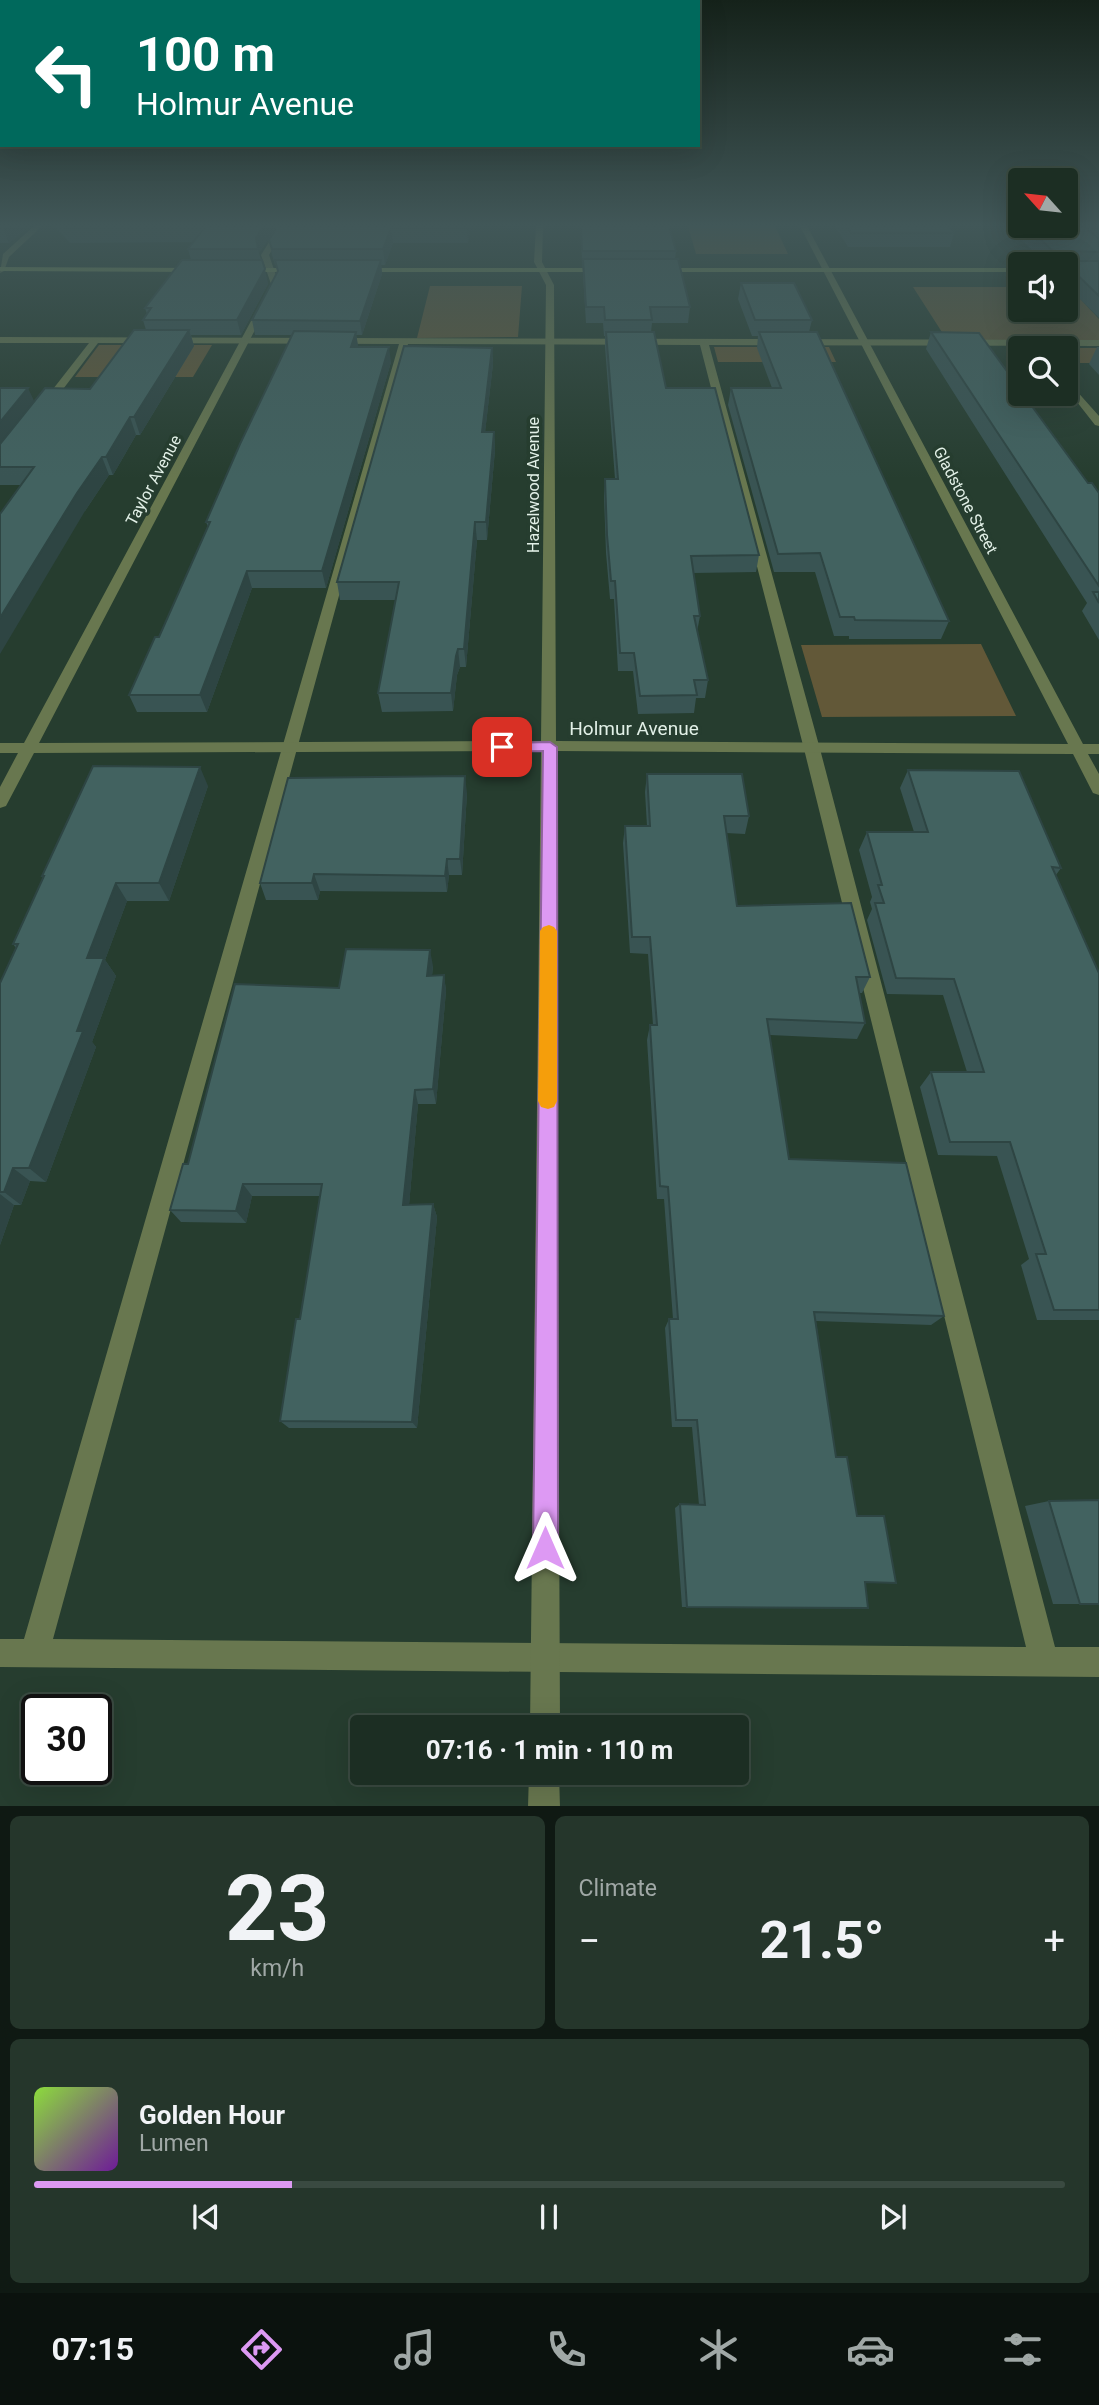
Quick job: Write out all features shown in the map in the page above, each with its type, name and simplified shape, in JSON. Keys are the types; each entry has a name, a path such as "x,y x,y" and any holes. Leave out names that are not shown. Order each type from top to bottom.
{"street":[{"name":"Taylor Avenue","path":"0,802 260,310"},
{"name":"Hazelwood Avenue","path":"545,1715 550,747 549,310"},
{"name":"Gladstone Street","path":"849,310 1099,789"},
{"path":"0,340 1008,345"},
{"path":"40,411 96,340"},
{"path":"34,1654 404,342"},
{"path":"704,342 813,749 1044,1662"},
{"path":"1078,344 1099,343"},
{"path":"1078,397 1099,423"},
{"name":"Holmur Avenue","path":"0,748 1099,749"},
{"path":"0,1653 1099,1662"},
{"path":"544,1785 544,1806"}],"shaded area":[{"path":"424,310 520,310 518,337 417,338"},
{"path":"928,310 1008,310 1008,322 1078,322 1078,310 1091,310 1099,319 1099,340 1078,340 1078,336 1008,336 1008,340 947,340"},
{"path":"99,345 212,345 193,377 75,377"},
{"path":"714,347 829,347 836,362 718,362"},
{"path":"1078,348 1099,348 1099,363 1078,363"},
{"path":"981,644 1016,716 822,717 801,645"}],"building":[{"path":"149,310 242,310 237,320 143,320"},
{"path":"257,310 364,310 360,321 252,320"},
{"path":"604,310 651,310 652,320 605,320"},
{"path":"751,310 807,310 812,320 755,320"},
{"path":"134,330 189,330 134,417 130,417 106,457 102,457 77,493 0,618 0,514 34,467 0,467 0,444 45,388 90,389"},
{"path":"294,331 356,332 351,347 389,347 322,571 247,571 200,695 129,695 155,637 159,637 210,522 206,522 240,444"},
{"path":"606,332 654,332 666,388 715,388 759,555 691,556 700,616 694,616 708,680 694,680 697,695 640,696 634,653 620,653 615,581 611,581 607,535 605,479 618,479"},
{"path":"759,332 817,332 949,621 855,620 854,617 840,617 820,553 778,554 731,388 781,388"},
{"path":"931,332 979,333 1008,373 1008,406 1032,406 1088,483 1092,483 1099,493 1099,586"},
{"path":"404,346 492,348 482,432 494,432 486,522 475,522 464,649 458,649 451,693 378,693 399,582 337,582"},
{"path":"0,388 28,388 0,422"},
{"path":"1093,592 1099,592 1099,603"},
{"path":"93,766 200,767 159,883 116,883 87,958 104,958 77,1031 83,1031 29,1168 13,1168 4,1192 0,1192 0,983 18,944 13,944 42,876"},
{"path":"908,770 1019,771 1061,868 1052,867 1099,973 1099,1310 1054,1310 1036,1254 1046,1254 1010,1142 950,1142 931,1072 984,1072 954,979 896,978 875,903 884,903 878,885 882,885 867,832 928,832"},
{"path":"647,774 742,774 749,816 724,816 737,906 851,903 870,977 856,977 865,1023 767,1019 789,1159 906,1163 944,1316 814,1312 836,1457 847,1457 857,1516 884,1516 896,1583 865,1582 868,1608 687,1607 680,1504 705,1505 697,1420 676,1420 669,1319 678,1319 668,1187 660,1186 650,1025 657,1025 650,937 632,937 625,826 650,826"},
{"path":"465,776 460,859 447,859 445,876 314,874 312,883 260,883 288,778"},
{"path":"346,949 430,950 427,976 444,975 433,1089 415,1090 403,1205 433,1204 412,1422 280,1421 322,1184 243,1184 236,1211 170,1210 183,1164 188,1164 235,984 339,988"},
{"path":"1099,1500 1099,1604 1080,1604 1049,1501"}],"slow traffic":[{"path":"548,1101 549,931"}],"route":[{"path":"502,747 550,747 545,1548"}]}
